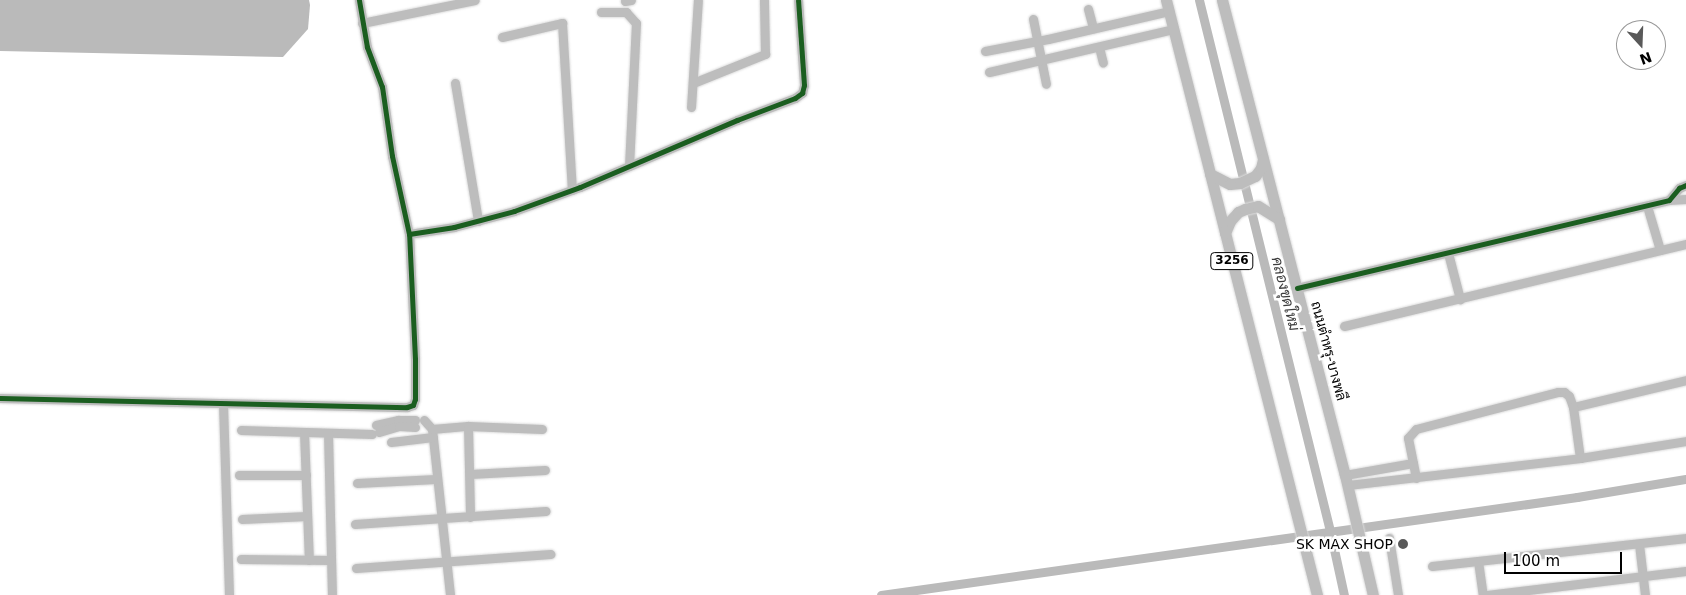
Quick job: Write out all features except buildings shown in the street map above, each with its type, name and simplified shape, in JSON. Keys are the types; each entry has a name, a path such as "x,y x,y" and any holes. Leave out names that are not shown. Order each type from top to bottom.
{"main road":[{"name":"ถนนตำหรุ-บางพลี","path":"1222,0 1347,480 1373,595"},
{"name":"3256","path":"1167,5 1317,595"},
{"path":"1210,174 1230,184 1245,181 1261,168 1263,157"},
{"path":"1225,233 1230,222 1238,212 1245,209 1258,206 1279,219"}],"street":[{"path":"0,398 395,407 407,407 412,404 415,399 409,234 392,156 380,75 372,62 362,22 359,0"},
{"path":"362,22 475,0"},
{"path":"691,107 698,0"},
{"path":"693,83 765,54 764,0"},
{"path":"409,234 478,221 514,211 572,190 737,120 795,98 802,93 804,86 798,0"},
{"path":"985,51 1093,28 1167,5"},
{"path":"1088,9 1093,28"},
{"path":"601,12 626,12 636,24 629,166"},
{"path":"1033,19 1046,84"},
{"path":"502,37 562,23 572,190"},
{"path":"989,72 1174,29"},
{"path":"1099,47 1103,63"},
{"path":"455,83 478,221"},
{"path":"1669,200 1679,188 1686,185"},
{"path":"1297,288 1669,200 1686,199"},
{"path":"1647,206 1660,250"},
{"path":"1344,326 1686,244"},
{"path":"1448,253 1460,299"},
{"path":"1573,407 1686,380"},
{"path":"1416,478 1408,438 1416,429 1558,392 1564,392 1569,396 1573,407 1580,458"},
{"path":"223,404 229,595"},
{"path":"395,407 398,423"},
{"path":"241,430 361,433 398,423 424,426 542,429"},
{"path":"391,442 424,426"},
{"path":"424,426 436,479 450,595"},
{"path":"468,426 470,517"},
{"path":"304,432 309,560"},
{"path":"328,433 332,595"},
{"path":"1347,480 1416,478 1580,458 1686,441"},
{"path":"1347,480 1413,463"},
{"path":"470,474 545,470"},
{"path":"239,475 306,475"},
{"path":"357,483 436,479"},
{"path":"355,524 546,511"},
{"path":"242,519 307,516"},
{"path":"1389,538 1398,595"},
{"path":"1432,566 1686,538"},
{"path":"1639,544 1645,595"},
{"path":"356,568 446,560 550,554"},
{"path":"241,560 331,560"},
{"path":"1478,561 1487,595 1686,571"}],"shaded area":[{"path":"0,0 309,0 310,5 308,29 283,57 0,51"}],"waterway":[{"name":"คลองขุดใหม่","path":"1199,0 1330,531 1344,595"},
{"path":"881,595 1577,497 1686,479"}],"cycle path":[{"path":"0,398 407,407 413,405 415,399 415,359 409,234 392,156 382,87 367,47 359,0"},
{"path":"409,234 454,227 514,211 580,187 737,120 795,98 802,93 804,85 798,0"},
{"path":"1297,288 1669,200 1679,188 1686,185"}],"place":[{"name":"SK MAX SHOP","path":"1403,544"}]}
